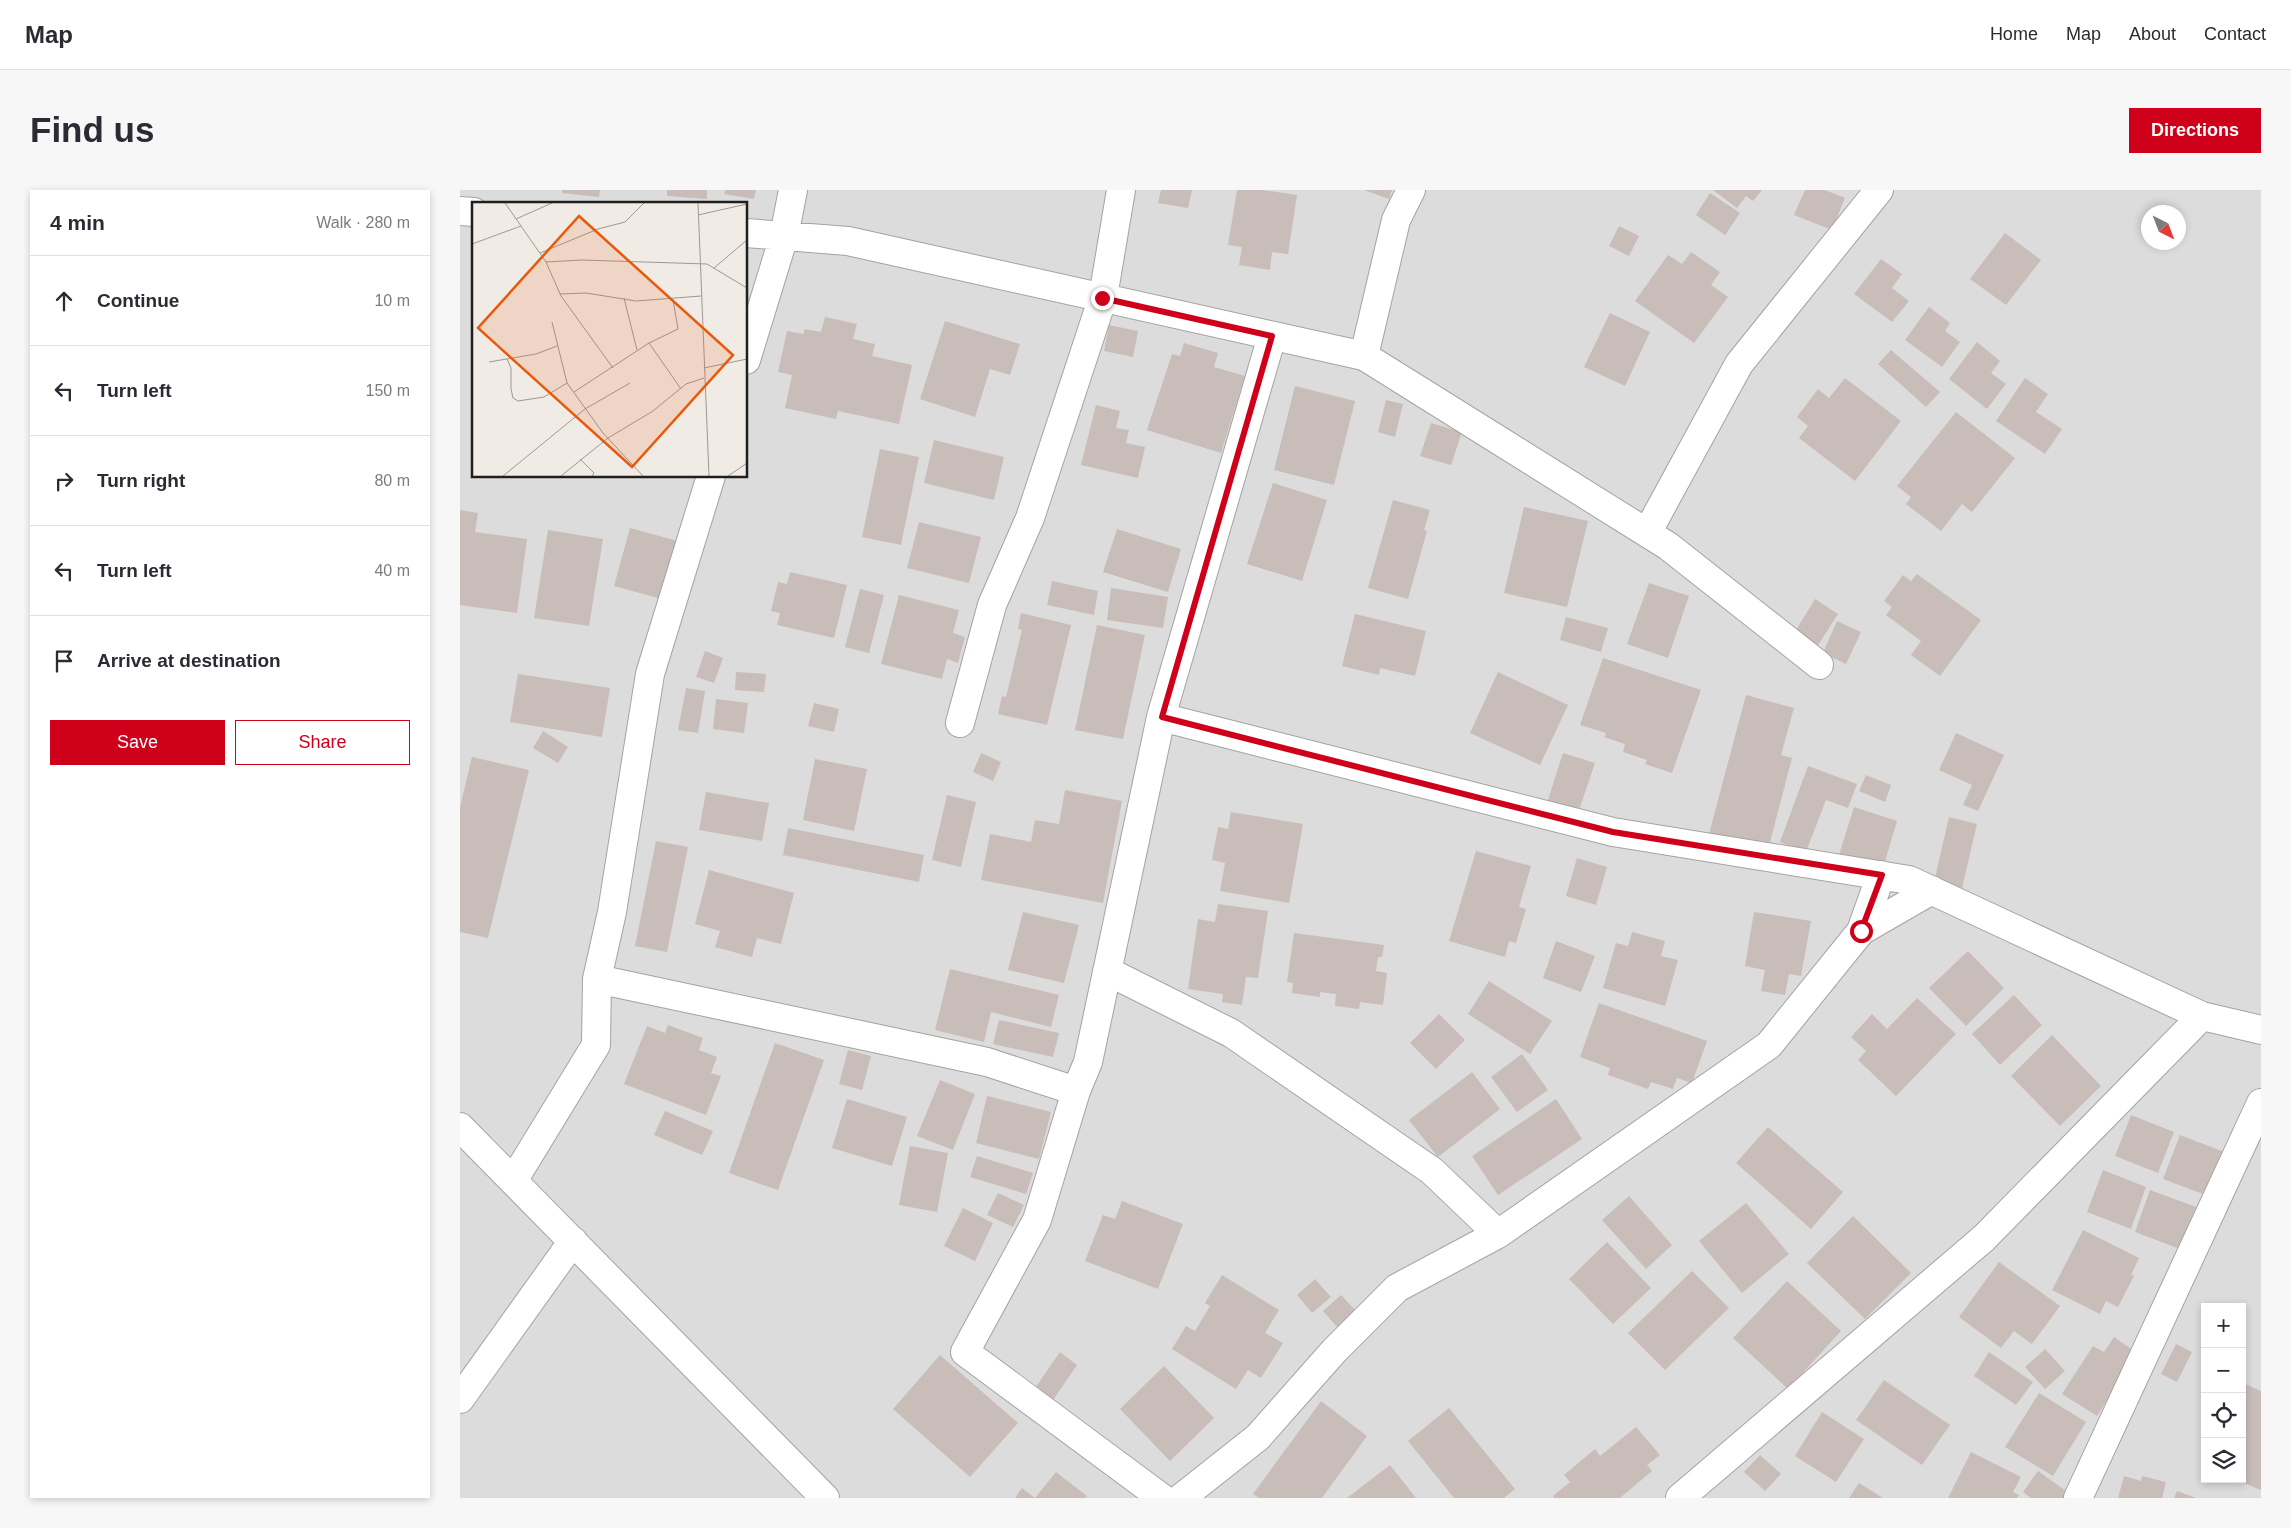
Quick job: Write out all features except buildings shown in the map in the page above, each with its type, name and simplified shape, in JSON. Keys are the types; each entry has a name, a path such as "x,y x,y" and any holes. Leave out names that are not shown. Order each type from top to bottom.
{"street":[{"path":"748,353 784,236 793,190"},
{"path":"960,723 992,605 1030,518 1102,298 1121,190"},
{"path":"1364,356 1396,220 1411,190"},
{"path":"1647,533 1739,364 1879,190"},
{"path":"748,233 848,241 1364,356 1668,546 1819,665"},
{"path":"1162,1498 965,1352 1036,1220 1076,1091 1088,1062 1162,717 1272,336"},
{"path":"513,1181 596,1045 597,979 612,912 650,674 710,478"},
{"path":"1162,717 1613,832 1910,880 2202,1016 2261,1030"},
{"path":"1181,1498 1258,1437 1334,1351 1397,1288 1498,1234 1768,1045 1861,931 1882,875"},
{"path":"1861,931 1932,890"},
{"path":"1107,971 1231,1033 1432,1172 1498,1234"},
{"path":"597,979 987,1062 1076,1091"},
{"path":"1680,1498 1984,1238 2202,1016"},
{"path":"2078,1498 2261,1103"},
{"path":"460,1127 825,1498"},
{"path":"460,1399 573,1241"}],"shaded area":[{"path":"460,190 2261,190 2261,1498 460,1498"}],"route":[{"path":"1102,298 1272,336 1162,717 1613,832 1882,875 1861,931"}]}
